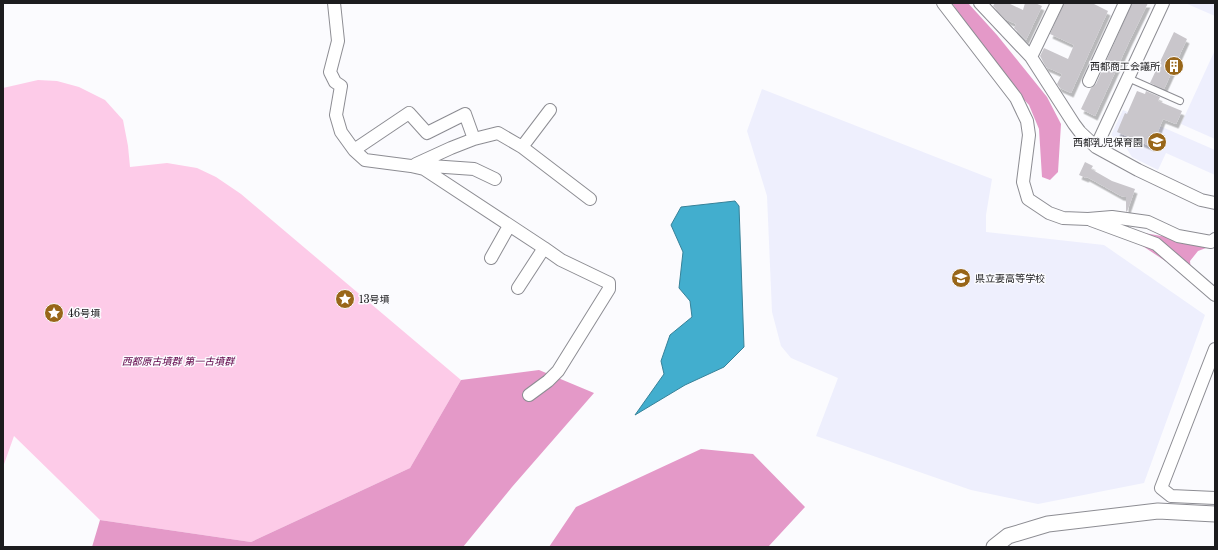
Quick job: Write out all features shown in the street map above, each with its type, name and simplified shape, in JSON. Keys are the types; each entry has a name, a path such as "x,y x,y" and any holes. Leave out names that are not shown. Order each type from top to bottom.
{"street":[{"path":"334,3 338,41 330,72 335,82 341,86 336,115 341,132 354,150 365,160 424,169 561,260 608,283 609,289 558,371 548,381 529,395"},
{"path":"944,3 1016,98 1027,121 1029,135 1023,182 1028,199 1049,214 1063,218 1088,219 1112,217 1148,222 1178,236 1211,242 1215,239"},
{"path":"1031,57 1057,3"},
{"path":"1089,81 1125,3"},
{"path":"1096,147 1163,3"},
{"path":"984,5 1031,57 1074,124 1096,147 1138,170 1201,200 1215,203"},
{"path":"522,147 550,110"},
{"path":"354,150 409,112 427,133 465,114 474,139"},
{"path":"412,166 474,139 498,133 522,147 590,199"},
{"path":"424,169 430,166 474,169 495,179"},
{"path":"1088,219 1156,244 1215,295"},
{"path":"490,258 509,226"},
{"path":"518,288 544,248"},
{"path":"1215,349 1161,488 1171,496 1215,498"},
{"path":"994,547 1008,536 1048,524 1158,511 1215,514"}],"lane":[{"path":"1128,78 1180,101"}],"shaded area":[{"path":"952,3 968,3 997,35 1047,97 1061,124 1058,172 1050,180 1042,177 1039,129 1029,105 1005,79"},
{"path":"1185,3 1215,3 1215,16"},
{"path":"1215,50 1215,139 1181,124"},
{"name":"県立妻高等学校","path":"762,89 992,179 986,215 986,232 1104,245 1205,315 1144,483 1038,504 971,490 816,436 838,378 791,358 781,346 772,312 767,196 747,131"},
{"name":"西都乳児保育園","path":"1123,110 1215,150 1215,175 1166,153 1158,170 1132,157 1127,149 1111,135"},
{"path":"1123,233 1144,233 1214,245 1198,251 1190,261 1194,280"},
{"path":"539,370 594,393 512,487 463,547 92,547 100,520 251,542 410,468 461,380"},
{"path":"701,449 753,454 805,507 768,547 549,547 576,507"}],"green space":[{"name":"西都原古墳群 第一古墳群","path":"38,80 57,81 79,87 105,100 123,120 130,167 167,163 197,168 216,177 241,194 461,380 410,468 251,542 100,520 14,436 3,467 3,88"}],"water":[{"path":"735,201 739,206 744,347 724,367 685,385 635,415 664,374 661,361 670,335 692,317 690,301 679,288 683,252 671,225 681,207"}],"building":[{"path":"995,3 1008,3 1023,10 1025,3 1035,3 1042,6 1026,40 1014,28 1016,24 1005,19 993,6"},
{"path":"1064,3 1092,3 1108,11 1071,93 1060,88 1057,84 1062,74 1046,67 1040,56 1044,48 1068,59 1074,45 1050,34"},
{"path":"1132,3 1148,3 1095,116 1081,109 1091,88 1096,84"},
{"path":"1174,32 1187,39 1164,89 1150,83"},
{"path":"1137,91 1145,94 1146,91 1160,97 1158,101 1182,111 1176,124 1163,119 1152,147 1117,132"},
{"path":"1085,162 1093,166 1091,169 1112,181 1135,189 1127,212 1126,197 1121,196 1087,177 1086,178 1079,175"}],"place":[{"name":"西都商工会議所","path":"1174,66"},
{"name":"西都乳児保育園","path":"1157,142"},
{"name":"県立妻高等学校","path":"961,278"},
{"name":"13号墳","path":"345,299"},
{"name":"46号墳","path":"54,313"}]}
